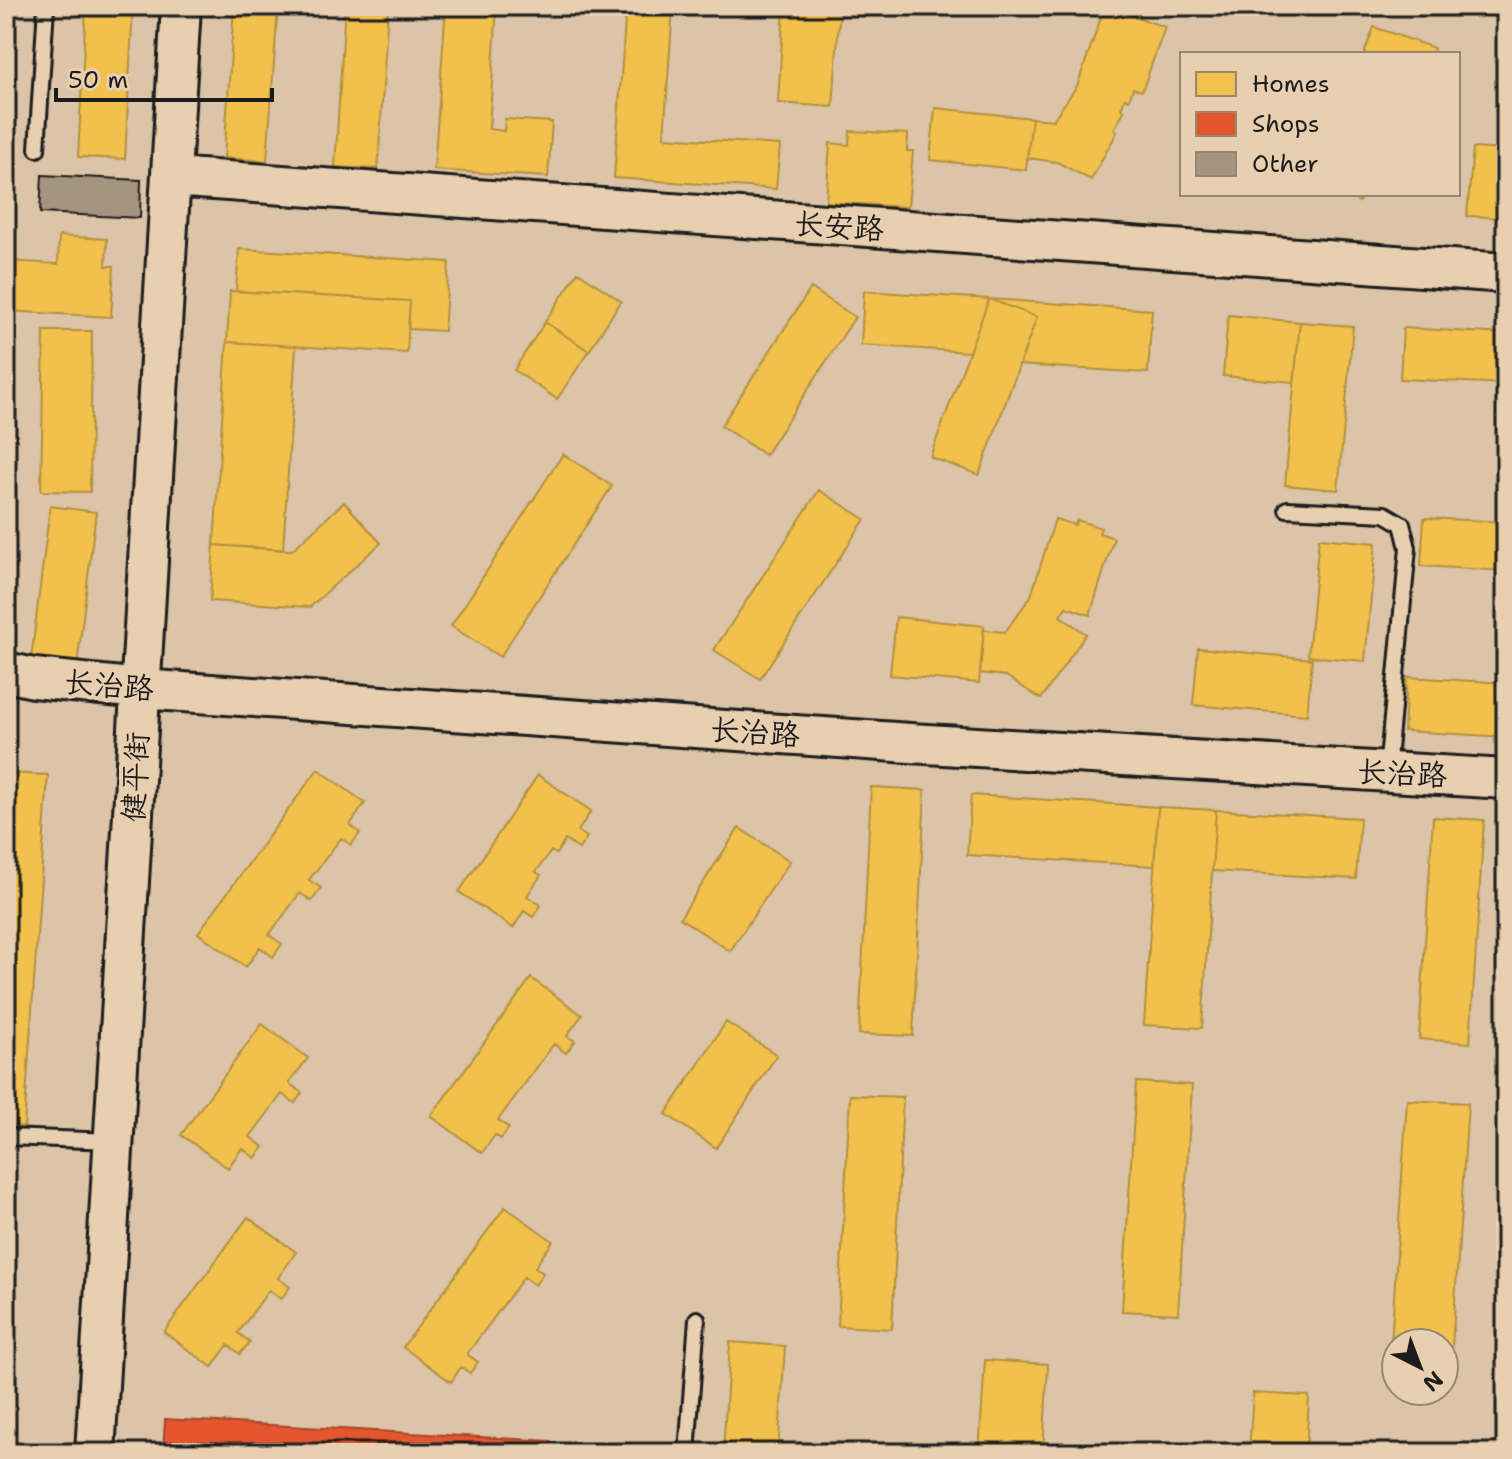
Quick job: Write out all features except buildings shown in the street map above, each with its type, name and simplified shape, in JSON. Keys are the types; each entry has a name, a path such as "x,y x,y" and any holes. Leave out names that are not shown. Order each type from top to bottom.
{"street":[{"name":"健平街","path":"95,1453 181,6"},
{"name":"长安路","path":"172,177 1506,273"},
{"name":"长治路","path":"6,672 34,678 140,689 894,742 1506,779"}],"lane":[{"path":"37,149 46,6"},
{"path":"1287,509 1385,514 1402,524 1408,548 1387,772"},
{"path":"6,1137 114,1141"},
{"path":"687,1453 697,1319"}]}
